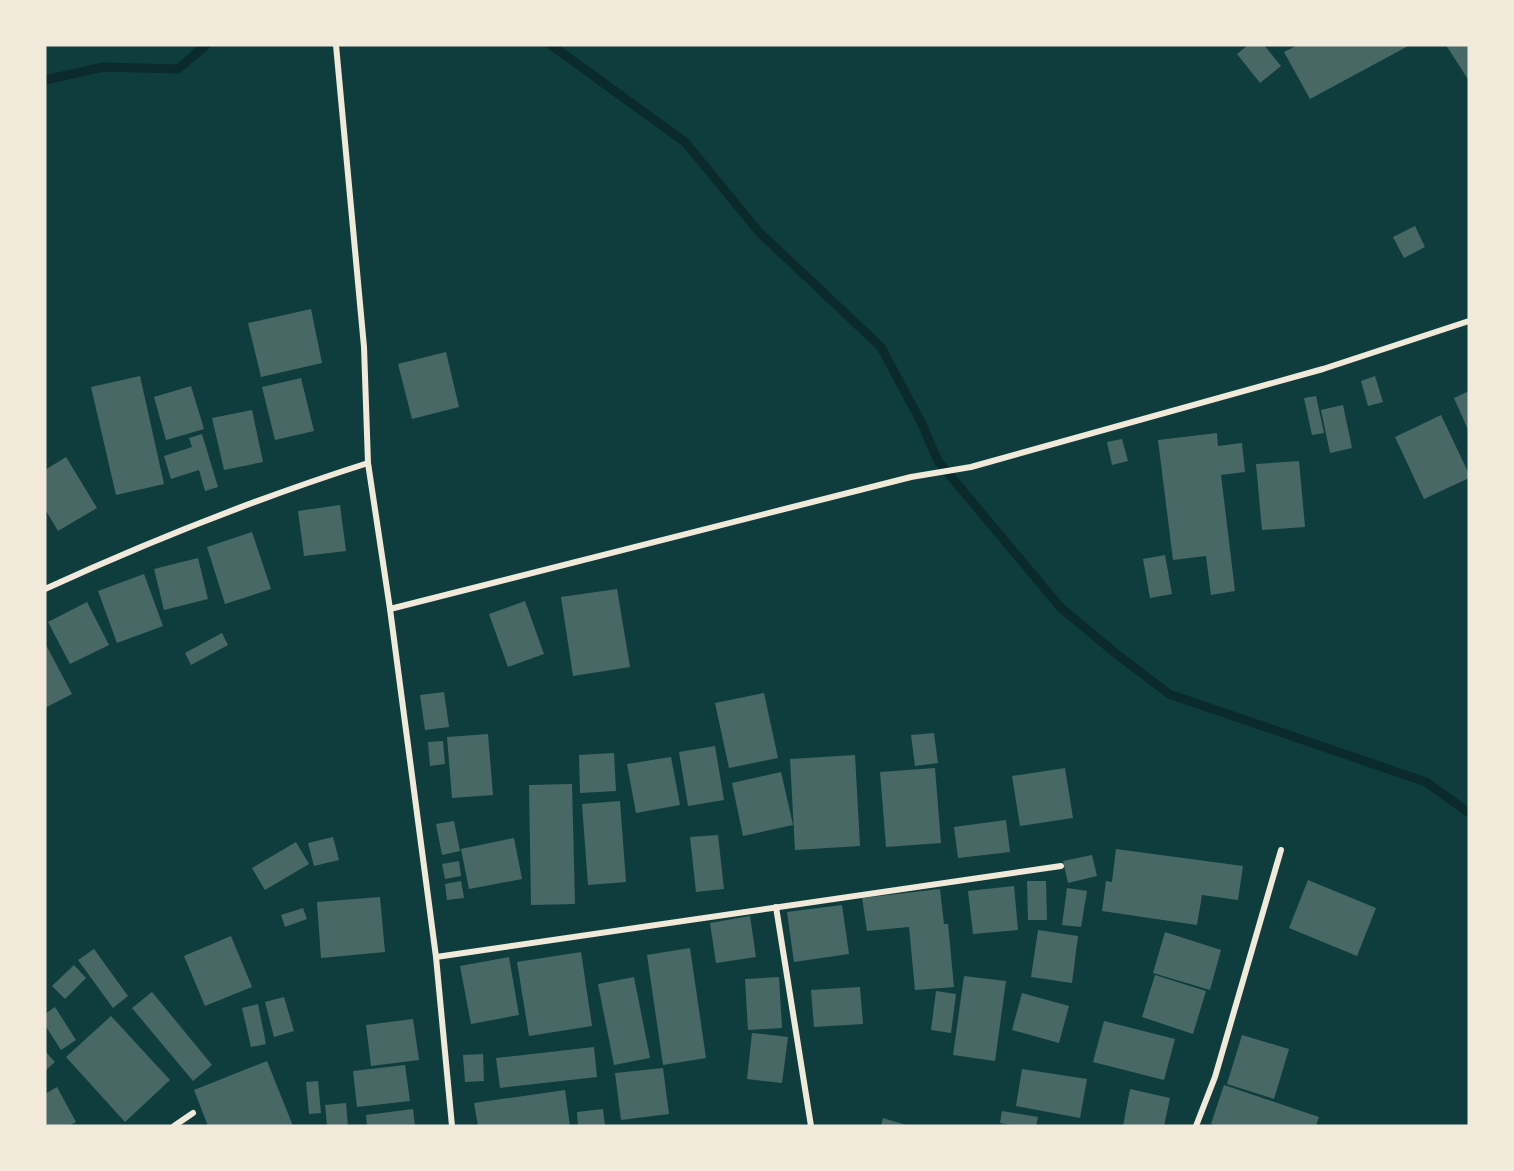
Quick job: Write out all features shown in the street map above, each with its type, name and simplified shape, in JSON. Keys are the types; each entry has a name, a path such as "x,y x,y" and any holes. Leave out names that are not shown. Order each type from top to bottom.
{"street":[{"path":"336,45 364,347 369,463 436,957 452,1126"},
{"path":"390,609 911,477 971,467 1323,369 1469,321"},
{"path":"45,589 98,565 291,488 369,463"},
{"path":"1196,1126 1215,1077 1281,850"},
{"path":"436,957 1061,866"},
{"path":"776,907 811,1126"},
{"path":"174,1126 193,1113"}],"building":[{"path":"1248,45 1264,45 1281,66 1260,83 1237,54"},
{"path":"1298,45 1410,45 1310,99 1284,52"},
{"path":"1446,45 1469,45 1469,81"},
{"path":"1415,226 1425,247 1404,258 1393,237"},
{"path":"311,309 322,363 261,377 248,323"},
{"path":"446,352 459,407 412,419 398,364"},
{"path":"140,376 164,484 116,495 91,387"},
{"path":"1375,376 1383,402 1368,406 1361,381"},
{"path":"301,378 314,431 275,440 262,387"},
{"path":"191,386 204,429 166,440 154,397"},
{"path":"1469,391 1469,432 1454,398"},
{"path":"1316,396 1324,433 1312,435 1304,398"},
{"path":"1343,405 1352,448 1330,453 1321,410"},
{"path":"252,410 263,462 224,470 212,418"},
{"path":"1441,415 1469,478 1424,499 1395,437"},
{"path":"1217,433 1218,446 1242,443 1245,472 1221,475 1235,591 1211,595 1206,556 1173,560 1158,440"},
{"path":"202,434 218,487 205,491 199,470 171,479 164,456 192,447 189,438"},
{"path":"1122,439 1128,461 1112,465 1107,442"},
{"path":"66,457 97,508 58,531 45,509 45,470"},
{"path":"1299,461 1305,527 1262,530 1256,464"},
{"path":"340,505 346,551 304,556 298,511"},
{"path":"252,532 271,589 225,604 207,547"},
{"path":"1165,555 1172,594 1150,598 1143,559"},
{"path":"198,558 208,599 164,610 154,569"},
{"path":"144,574 163,626 117,643 98,591"},
{"path":"617,589 630,667 573,676 561,597"},
{"path":"525,601 544,654 508,667 489,614"},
{"path":"87,602 109,645 70,664 48,622"},
{"path":"222,633 228,645 191,665 185,653"},
{"path":"45,643 72,694 45,708"},
{"path":"444,692 449,727 425,730 420,695"},
{"path":"764,693 778,758 729,768 715,703"},
{"path":"934,733 938,763 915,766 911,735"},
{"path":"488,734 493,795 452,798 447,737"},
{"path":"443,741 445,764 430,766 428,742"},
{"path":"715,746 724,800 688,806 679,752"},
{"path":"614,753 616,791 580,793 579,755"},
{"path":"855,755 860,846 795,850 790,759"},
{"path":"671,757 680,805 636,813 627,764"},
{"path":"935,768 941,843 886,847 880,772"},
{"path":"1065,768 1073,818 1020,826 1012,776"},
{"path":"781,772 793,825 743,836 732,783"},
{"path":"572,784 575,904 531,905 529,785"},
{"path":"620,801 626,882 588,885 582,804"},
{"path":"1006,820 1010,852 958,858 954,827"},
{"path":"454,821 460,851 442,855 436,824"},
{"path":"718,835 724,889 696,892 690,837"},
{"path":"333,837 339,860 314,866 308,843"},
{"path":"514,838 522,879 469,889 461,849"},
{"path":"296,842 309,864 265,890 252,868"},
{"path":"1116,849 1243,866 1238,900 1202,895 1197,925 1102,911 1106,881 1112,882"},
{"path":"1092,855 1097,876 1068,883 1063,861"},
{"path":"459,861 461,876 445,879 442,864"},
{"path":"1308,880 1376,908 1357,956 1289,928"},
{"path":"461,881 464,898 447,900 445,884"},
{"path":"1027,881 1046,881 1047,920 1028,920"},
{"path":"1014,886 1018,930 973,934 968,891"},
{"path":"1067,888 1087,891 1081,927 1062,925"},
{"path":"940,889 944,924 948,924 954,987 915,990 909,927 867,931 862,898"},
{"path":"380,897 385,952 321,958 317,902"},
{"path":"842,905 849,954 794,962 787,912"},
{"path":"303,908 307,919 285,927 281,915"},
{"path":"750,916 756,957 716,963 710,923"},
{"path":"1038,930 1078,936 1072,983 1031,977"},
{"path":"1165,932 1221,950 1210,990 1153,973"},
{"path":"231,936 252,987 205,1006 184,956"},
{"path":"690,948 706,1058 663,1065 647,955"},
{"path":"94,949 128,996 113,1008 78,960"},
{"path":"581,952 592,1026 529,1036 517,962"},
{"path":"509,957 519,1015 471,1024 460,966"},
{"path":"74,965 86,978 65,999 52,986"},
{"path":"1155,975 1206,991 1193,1034 1142,1017"},
{"path":"964,976 1006,981 995,1061 953,1055"},
{"path":"634,977 650,1058 614,1065 598,984"},
{"path":"779,977 782,1028 748,1030 745,979"},
{"path":"860,987 863,1024 814,1027 811,990"},
{"path":"936,991 956,994 951,1033 931,1030"},
{"path":"152,992 212,1065 193,1081 132,1008"},
{"path":"1022,993 1069,1006 1059,1043 1012,1030"},
{"path":"284,997 294,1031 274,1037 265,1002"},
{"path":"258,1004 266,1044 251,1047 242,1008"},
{"path":"55,1007 76,1040 61,1050 45,1025 45,1014"},
{"path":"111,1016 170,1080 125,1122 66,1057"},
{"path":"413,1019 419,1060 371,1066 366,1025"},
{"path":"1104,1021 1175,1039 1164,1080 1093,1062"},
{"path":"752,1033 788,1037 782,1083 747,1079"},
{"path":"1242,1035 1289,1049 1274,1099 1227,1084"},
{"path":"594,1047 597,1077 500,1088 496,1058"},
{"path":"45,1051 55,1062 45,1071"},
{"path":"483,1054 484,1081 465,1082 463,1055"},
{"path":"267,1061 293,1126 208,1126 194,1090"},
{"path":"405,1065 410,1101 357,1107 353,1071"},
{"path":"663,1068 669,1114 621,1120 615,1073"},
{"path":"1022,1069 1087,1079 1080,1118 1016,1106"},
{"path":"318,1081 321,1113 309,1114 306,1082"},
{"path":"1224,1085 1319,1117 1316,1126 1218,1126 1211,1124"},
{"path":"57,1087 76,1122 69,1126 45,1126 45,1094"},
{"path":"1130,1089 1170,1098 1164,1126 1123,1126"},
{"path":"565,1090 570,1126 478,1126 474,1103"},
{"path":"346,1103 348,1126 327,1126 325,1105"},
{"path":"413,1109 415,1126 367,1126 366,1115"},
{"path":"603,1109 605,1126 578,1126 577,1112"},
{"path":"1002,1111 1038,1117 1036,1126 1000,1123"},
{"path":"883,1118 906,1125 906,1126 881,1126"}],"waterway":[{"path":"45,80 103,67 178,69 206,45"},
{"path":"551,45 685,142 759,232 881,347 921,422 938,461 1060,607 1169,694 1426,782 1469,813"}]}
